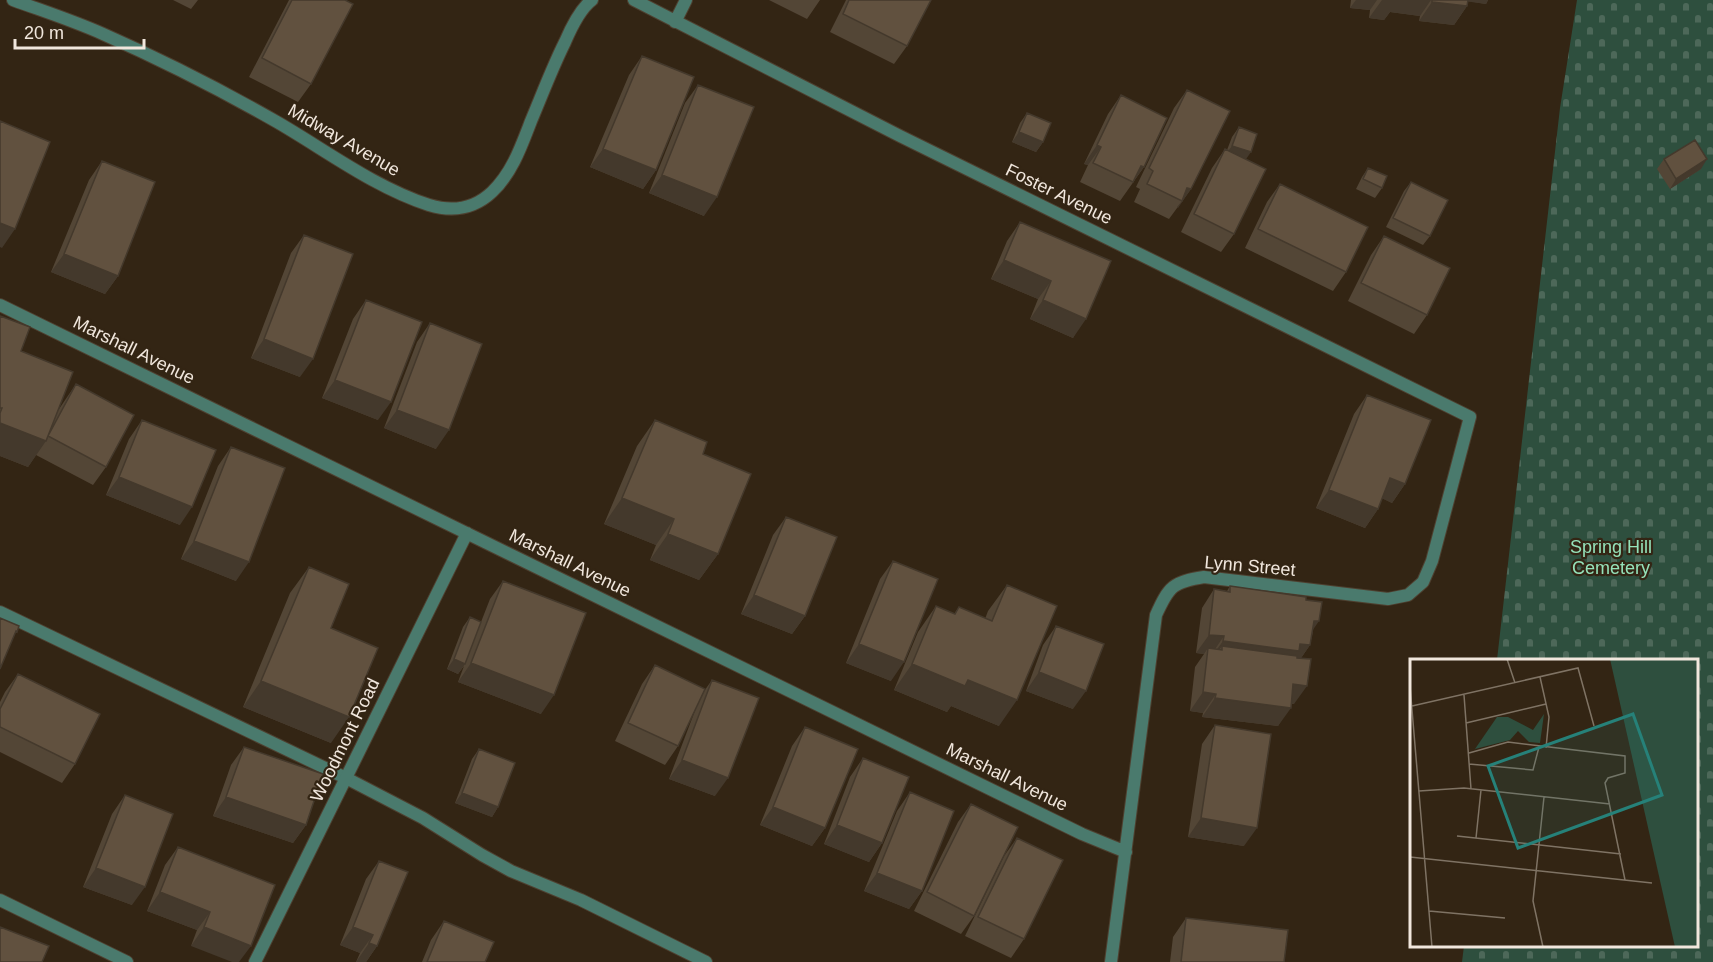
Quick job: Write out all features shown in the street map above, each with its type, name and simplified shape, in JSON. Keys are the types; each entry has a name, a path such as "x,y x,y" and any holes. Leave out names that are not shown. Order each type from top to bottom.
{"street":[{"name":"Midway Avenue","path":"14,0 101,33 156,58 276,122 370,179 430,205 450,210 472,206 490,194 506,177 518,155 566,39 587,3 592,0"},
{"name":"Foster Avenue","path":"634,0 900,136 1470,417"},
{"path":"675,22 686,0"},
{"name":"Marshall Avenue","path":"0,305 1082,834 1126,852"},
{"name":"Lynn Street","path":"1112,962 1156,615 1165,594 1182,581 1204,577 1388,599 1408,595 1423,582 1432,561 1470,417"},
{"name":"Woodmont Road","path":"255,962 467,533"},
{"path":"0,612 346,778 423,818 512,871 581,900 706,962"},
{"path":"0,900 127,962"}],"green space":[{"name":"Spring Hill Cemetery","path":"1577,0 1713,0 1713,962 1462,962 1464,947 1698,947 1698,659 1497,659 1560,108"}],"building":[{"path":"292,0 345,0 353,4 311,84 262,58"},
{"path":"849,0 931,0 907,46 843,14"},
{"path":"1432,0 1468,0 1467,6 1432,2"},
{"path":"642,56 694,77 656,170 603,149"},
{"path":"698,85 754,107 717,197 662,175"},
{"path":"1187,90 1230,111 1191,189 1187,188 1182,201 1147,184 1153,171 1149,168"},
{"path":"1121,95 1167,118 1144,167 1141,166 1133,182 1093,163 1101,147 1097,145"},
{"path":"1027,113 1051,123 1043,142 1019,132"},
{"path":"0,121 50,142 15,229 0,223"},
{"path":"1239,127 1257,134 1251,152 1232,146"},
{"path":"1695,140 1707,159 1676,179 1664,159"},
{"path":"1225,149 1266,169 1234,234 1194,214"},
{"path":"102,161 155,182 118,276 64,254"},
{"path":"1368,168 1387,176 1382,188 1363,179"},
{"path":"1411,182 1448,200 1430,236 1393,218"},
{"path":"1280,184 1368,227 1346,272 1258,229"},
{"path":"1020,222 1111,261 1086,319 1043,300 1051,281 1004,260"},
{"path":"304,235 353,254 313,359 264,339"},
{"path":"1384,236 1450,268 1427,315 1361,283"},
{"path":"366,300 422,322 391,402 335,380"},
{"path":"0,316 30,327 21,351 73,372 46,441 0,423 2,408 0,408"},
{"path":"430,323 482,344 449,430 397,410"},
{"path":"76,384 134,415 106,467 48,436"},
{"path":"1367,395 1431,420 1405,484 1390,478 1378,509 1329,490"},
{"path":"142,420 216,450 192,507 119,477"},
{"path":"655,420 707,442 703,454 751,474 718,554 668,534 674,519 622,498"},
{"path":"231,447 285,468 249,562 194,541"},
{"path":"786,517 837,537 805,616 754,595"},
{"path":"893,561 938,579 904,662 859,644"},
{"path":"309,567 349,584 331,628 378,648 349,717 261,681"},
{"path":"503,581 586,613 554,695 471,663"},
{"path":"1007,585 1057,606 1017,700 968,680 965,686 912,664 936,606 955,614 959,607 992,621"},
{"path":"1230,586 1306,597 1306,600 1322,602 1319,621 1314,621 1310,645 1300,644 1299,651 1223,641 1224,636 1209,635 1214,589 1230,592"},
{"path":"470,617 481,622 465,664 454,659"},
{"path":"0,618 19,626 0,669"},
{"path":"1056,626 1104,644 1086,691 1039,672"},
{"path":"1222,646 1311,659 1307,686 1293,684 1291,708 1215,698 1216,694 1203,692 1208,648 1222,650"},
{"path":"655,665 705,689 678,746 628,723"},
{"path":"18,674 100,714 75,764 0,727 0,709"},
{"path":"712,680 759,698 728,778 682,760"},
{"path":"1215,725 1271,734 1257,828 1201,818"},
{"path":"805,727 858,749 825,828 773,807"},
{"path":"244,747 323,774 306,825 226,797"},
{"path":"479,749 515,763 498,807 462,793"},
{"path":"863,758 909,777 882,843 837,825"},
{"path":"910,792 954,811 922,891 877,873"},
{"path":"125,795 173,814 145,887 96,868"},
{"path":"971,804 1018,827 974,916 927,892"},
{"path":"1017,838 1063,860 1024,939 978,917"},
{"path":"178,847 275,885 251,946 204,927 210,912 160,892"},
{"path":"379,861 408,872 377,946 369,943 373,935 353,927"},
{"path":"1186,918 1288,930 1284,962 1181,962"},
{"path":"444,921 494,942 485,962 427,962"},
{"path":"0,927 49,946 42,962 0,962"}]}
